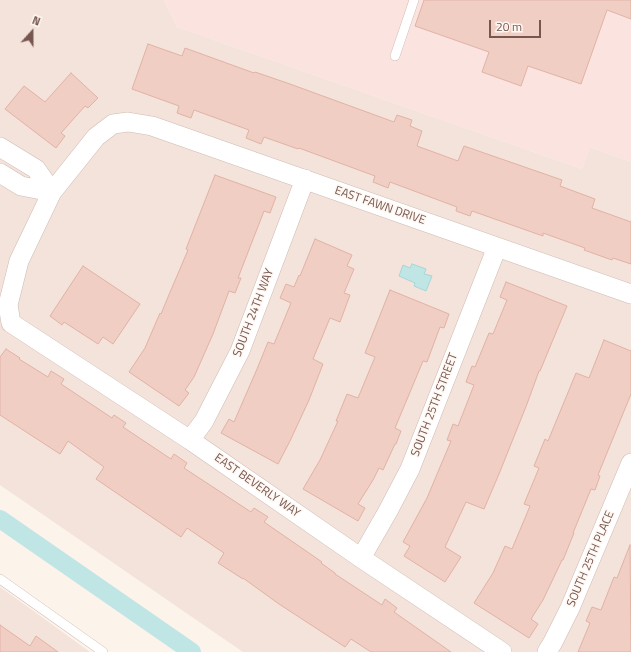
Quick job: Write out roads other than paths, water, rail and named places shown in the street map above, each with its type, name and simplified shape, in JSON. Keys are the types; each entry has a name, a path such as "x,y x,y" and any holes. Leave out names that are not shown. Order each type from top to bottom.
{"street":[{"name":"EAST FAWN DRIVE","path":"52,192 96,137 113,124 128,122 152,126 631,294"},
{"path":"0,147 36,169 52,192"},
{"path":"0,173 21,186 52,192"},
{"name":"SOUTH 24TH WAY","path":"190,440 204,421 240,351 305,179"},
{"name":"EAST BEVERLY WAY","path":"52,192 19,261 8,305 11,322 190,440 361,558 502,652"},
{"name":"SOUTH 25TH STREET","path":"361,558 410,469 497,247"},
{"name":"SOUTH 25TH PLACE","path":"547,652 554,642 570,608 631,463"}],"lane":[{"path":"394,56 414,0"},
{"path":"0,578 103,652"}],"water":[{"path":"412,264 426,269 424,274 432,276 426,291 414,286 415,283 399,276 403,265 410,268"}],"waterway":[{"path":"0,519 192,652"}]}
